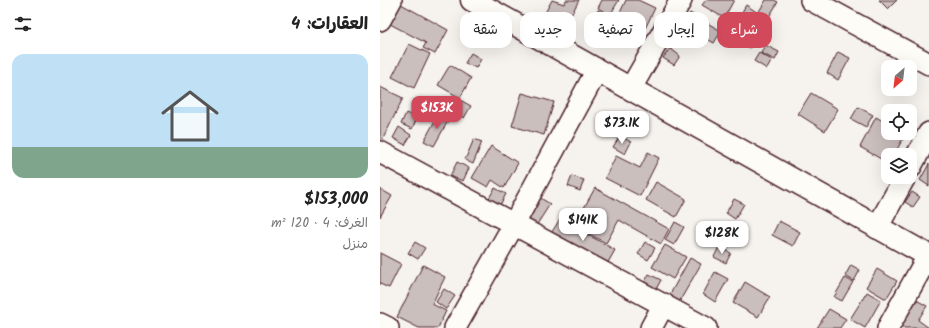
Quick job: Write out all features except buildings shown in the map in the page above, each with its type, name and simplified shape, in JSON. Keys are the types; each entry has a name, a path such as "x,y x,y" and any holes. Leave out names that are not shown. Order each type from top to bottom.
{"street":[{"path":"380,20 391,0"},
{"path":"472,0 928,256 888,328"},
{"path":"631,88 681,0"},
{"path":"811,0 929,64"},
{"path":"455,328 514,224 597,70"},
{"path":"917,155 929,133"},
{"path":"380,152 706,328"},
{"path":"877,228 901,184"},
{"path":"651,328 664,304"},
{"path":"380,324 388,328"}]}
